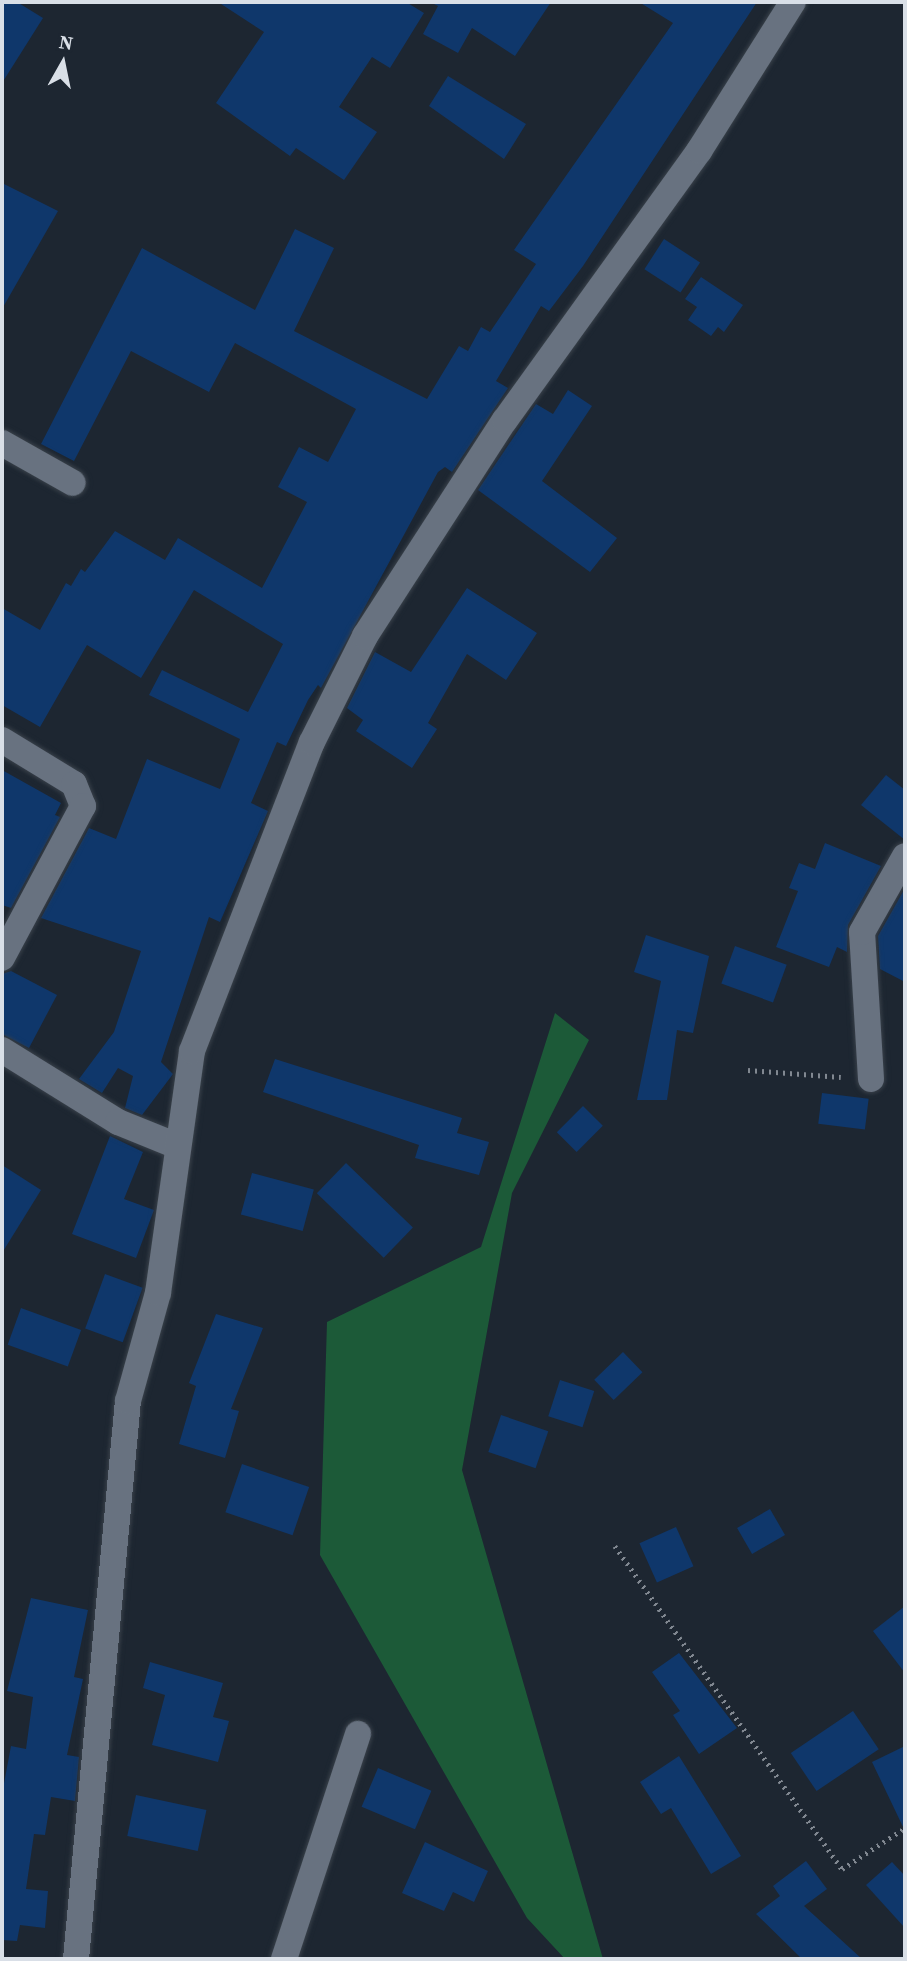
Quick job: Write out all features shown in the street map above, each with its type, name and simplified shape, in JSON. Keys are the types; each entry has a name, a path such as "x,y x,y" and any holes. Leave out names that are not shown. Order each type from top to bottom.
{"street":[{"path":"76,1959 128,1401 158,1293 175,1145 192,1051 312,742 365,636 505,420 699,151 793,2"},
{"path":"2,443 73,483"},
{"path":"2,740 74,784 83,806 2,958"},
{"path":"871,1079 862,932 905,856"},
{"path":"2,1050 118,1122 175,1145"},
{"path":"284,1959 358,1734"}],"path":[{"path":"748,1070 871,1079"},
{"path":"615,1546 842,1869 905,1828"}],"green space":[{"path":"555,1013 589,1040 512,1193 462,1470 603,1959 565,1959 527,1918 320,1555 327,1322 481,1247"}],"building":[{"path":"2,2 17,2 43,18 2,83"},
{"path":"218,2 406,2 424,13 390,68 372,57 339,107 377,132 344,180 296,148 290,156 216,103 264,32"},
{"path":"430,2 551,2 515,56 472,28 458,53 423,34 438,6"},
{"path":"639,2 757,2 583,266 549,311 541,306 496,381 508,388 452,472 445,467 438,472 321,688 318,685 308,700 286,746 277,742 251,803 268,811 220,922 209,917 161,1062 173,1074 142,1115 125,1108 133,1076 118,1068 102,1093 79,1079 114,1032 141,951 41,918 89,828 116,839 147,759 220,789 240,739 149,695 162,670 248,712 283,644 194,590 141,678 87,645 40,727 2,705 2,608 40,630 66,583 71,586 81,569 85,572 115,531 165,560 178,538 262,588 307,502 278,487 299,447 328,462 356,409 235,343 209,392 131,351 74,461 41,444 142,248 255,310 295,229 334,248 294,331 427,399 459,346 468,351 481,327 490,332 536,264 514,250 673,23"},
{"path":"448,76 526,124 504,159 429,106"},
{"path":"2,183 58,211 2,309"},
{"path":"664,239 700,262 680,293 644,269"},
{"path":"701,277 743,305 724,332 718,327 711,336 688,320 697,307 685,299"},
{"path":"568,390 592,406 542,481 617,538 590,572 478,490 536,404 553,414"},
{"path":"467,588 537,633 506,680 467,654 428,723 437,729 412,768 356,731 363,720 347,708 375,652 411,672"},
{"path":"2,770 61,803 55,815 60,817 11,908 2,905"},
{"path":"886,775 905,790 905,840 861,805"},
{"path":"825,843 881,866 848,925 847,952 837,947 829,967 776,947 798,891 789,888 799,863 815,869"},
{"path":"905,888 905,982 880,969 878,936"},
{"path":"646,935 709,956 693,1033 677,1030 667,1100 637,1100 661,981 634,972"},
{"path":"735,946 787,965 773,1002 721,984"},
{"path":"11,971 57,995 29,1048 2,1034 2,974"},
{"path":"275,1059 462,1118 457,1133 489,1142 479,1175 415,1158 419,1145 263,1092"},
{"path":"822,1093 869,1099 865,1129 818,1124"},
{"path":"583,1106 603,1126 577,1152 557,1132"},
{"path":"110,1136 143,1152 124,1199 154,1210 136,1258 72,1234"},
{"path":"346,1163 413,1228 384,1258 317,1193"},
{"path":"2,1165 41,1190 2,1253"},
{"path":"252,1173 314,1190 303,1231 241,1215"},
{"path":"105,1274 143,1288 123,1342 85,1329"},
{"path":"21,1308 81,1330 68,1367 8,1345"},
{"path":"216,1314 263,1328 231,1409 239,1411 225,1458 179,1444 196,1386 189,1383"},
{"path":"623,1352 642,1372 614,1400 594,1380"},
{"path":"560,1380 594,1391 582,1427 548,1416"},
{"path":"501,1415 548,1431 536,1468 488,1452"},
{"path":"242,1464 309,1487 293,1535 225,1512"},
{"path":"770,1509 785,1535 752,1554 737,1528"},
{"path":"676,1527 693,1566 657,1583 639,1543"},
{"path":"31,1598 88,1610 74,1677 83,1679 67,1755 79,1757 75,1801 51,1797 45,1835 34,1834 26,1889 48,1891 45,1928 20,1925 17,1941 2,1940 2,1794 11,1746 26,1749 33,1697 7,1691"},
{"path":"905,1606 905,1673 873,1631"},
{"path":"679,1653 737,1728 699,1754 673,1715 680,1711 652,1672"},
{"path":"150,1662 223,1683 213,1717 229,1721 218,1762 152,1745 165,1695 143,1688"},
{"path":"853,1711 879,1749 817,1791 791,1753"},
{"path":"905,1746 905,1831 872,1762"},
{"path":"679,1756 741,1856 711,1874 671,1808 661,1814 640,1782"},
{"path":"378,1768 431,1791 415,1829 362,1807"},
{"path":"136,1795 206,1810 198,1851 127,1836"},
{"path":"425,1842 488,1871 474,1902 453,1892 444,1911 402,1893"},
{"path":"806,1861 827,1889 804,1906 862,1959 802,1959 756,1914 780,1896 773,1886"},
{"path":"892,1862 905,1876 905,1928 866,1885"}]}
